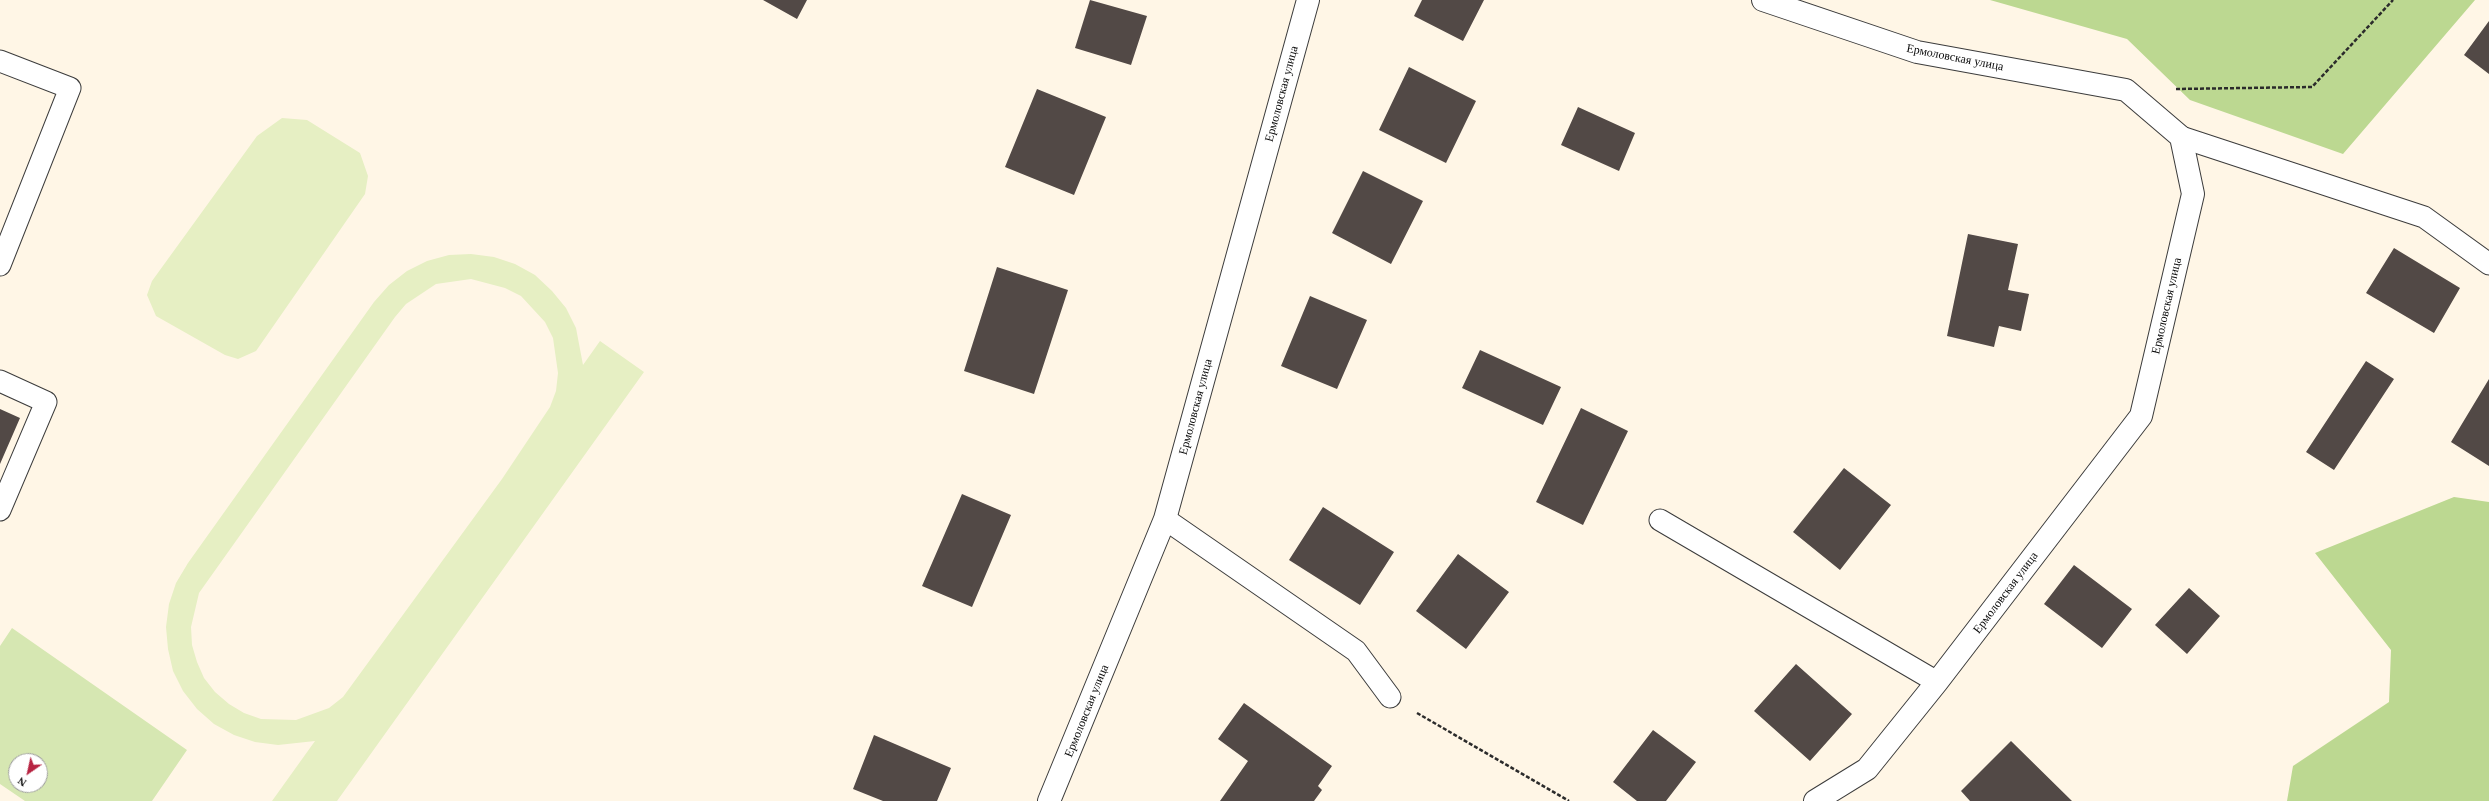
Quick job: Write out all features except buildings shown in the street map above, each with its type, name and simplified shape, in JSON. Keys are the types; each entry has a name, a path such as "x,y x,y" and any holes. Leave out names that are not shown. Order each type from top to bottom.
{"street":[{"name":"Ермоловская улица","path":"1049,801 1166,519 1308,0"},
{"name":"Ермоловская улица","path":"1763,0 1916,52 2126,90"},
{"path":"2126,90 2181,137"},
{"name":"Ермоловская улица","path":"1815,801 1867,769 1937,682 2141,416 2192,194 2181,137"}],"lane":[{"path":"0,61 70,88 0,264"},
{"path":"2181,137 2424,217 2489,264"},
{"path":"0,381 46,402 0,510"},
{"path":"1166,519 1356,651 1390,697"},
{"path":"1660,520 1937,682"}],"path":[{"path":"2126,90 2312,87 2393,0"},
{"path":"1390,697 1569,801"}],"green space":[{"path":"1990,0 2475,0 2343,154 2190,100 2127,39"},
{"path":"282,118 307,120 360,153 368,176 365,194 256,351 238,359 225,355 156,316 147,295 152,281 257,136"},
{"path":"471,254 494,257 515,264 535,275 552,291 566,308 576,328 583,365 600,341 644,372 337,801 272,801 315,741 278,745 255,742 234,735 214,724 197,709 183,691 173,671 168,649 166,627 169,604 176,583 188,563 374,302 389,285 407,271 427,261 449,255","holes":["471,279 505,288 521,296 545,322 553,338 558,373 556,391 550,407 502,479 343,697 329,708 296,720 261,719 244,713 229,704 215,692 204,678 192,645 191,627 199,593 395,317 406,304 436,284"]},
{"path":"2454,497 2489,502 2489,801 2287,801 2293,766 2389,702 2391,650 2315,553"},
{"path":"12,628 187,750 152,801 25,801 13,793 48,793 48,753 8,753 8,789 0,784 0,646"}]}
